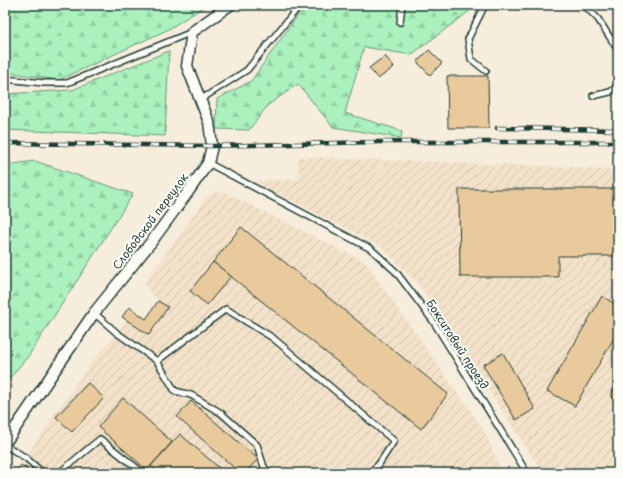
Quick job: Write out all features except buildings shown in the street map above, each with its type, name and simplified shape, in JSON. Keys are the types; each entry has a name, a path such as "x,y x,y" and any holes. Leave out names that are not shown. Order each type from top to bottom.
{"street":[{"path":"192,32 230,5"},
{"name":"Слободской переулок","path":"5,444 94,314 152,241 208,163 212,146 209,122 187,66 192,32"}],"lane":[{"path":"200,100 247,70 300,5"},
{"path":"400,22 402,5"},
{"path":"485,5 468,39 471,59 486,71"},
{"path":"584,5 598,19 618,50"},
{"path":"5,79 44,83 67,83 192,32"},
{"path":"593,96 610,92 618,86"},
{"name":"Бокситовый проезд","path":"208,163 371,249 396,272 434,321 527,473"},
{"path":"157,361 226,309 273,338 394,441 379,464 369,473"},
{"path":"94,314 157,361 175,391 191,395 221,413 257,445 264,467 270,473"},
{"path":"59,473 100,439 143,473"},
{"path":"5,444 26,458 43,473"}],"shaded area":[{"path":"298,157 569,167 618,171 618,473 543,473 419,285 382,247 258,183 259,181 299,179"},
{"path":"224,192 365,262 484,430 502,473 16,473 54,415 94,359 128,321 122,317 129,307 146,318 158,301 144,284 207,197 214,193"}],"green space":[{"path":"5,5 207,5 167,30 59,80 5,72"},
{"path":"305,5 476,5 411,55 364,47 345,113 402,131 401,138 333,127 298,84 268,105 249,130 216,129 217,99 251,81"},
{"path":"169,51 165,136 5,130 5,94 72,90"},
{"path":"35,161 133,194 29,355 5,384 5,165"}],"railway":[{"path":"497,128 618,130"},
{"path":"5,143 212,146 378,142 618,142"}]}
